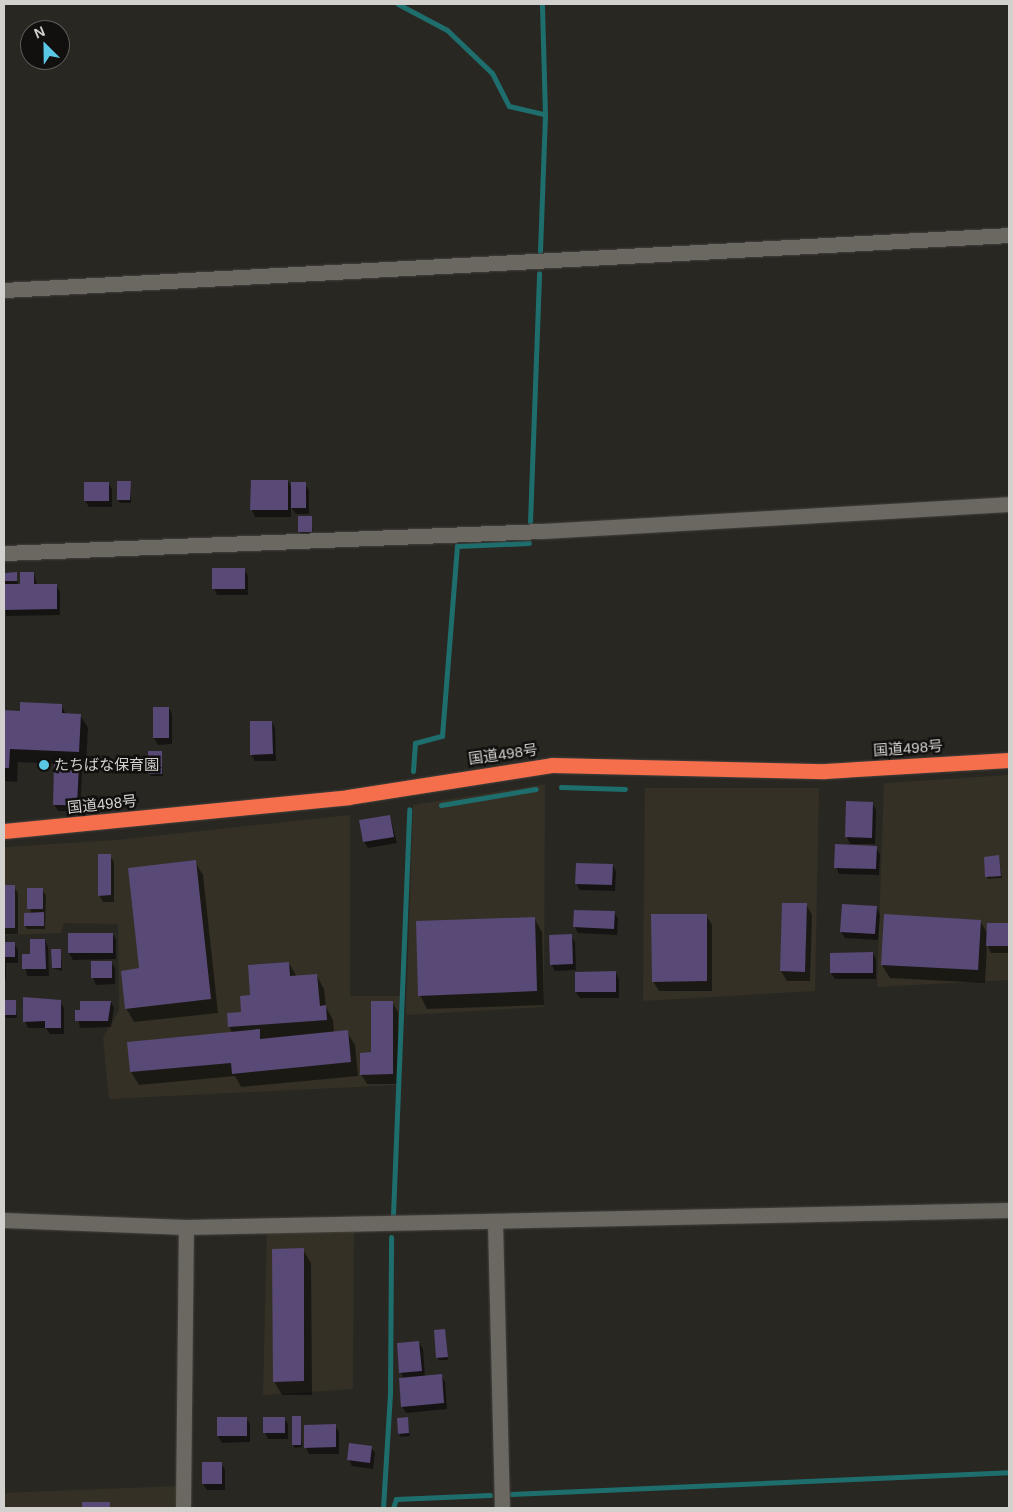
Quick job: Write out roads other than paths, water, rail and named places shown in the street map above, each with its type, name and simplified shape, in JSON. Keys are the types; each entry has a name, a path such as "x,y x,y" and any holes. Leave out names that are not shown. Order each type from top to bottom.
{"highway":[{"name":"国道498号","path":"4,831 348,797 552,765 825,771 1009,760"}],"street":[{"path":"4,290 1009,235"},
{"path":"4,553 532,531 1009,504"},
{"path":"4,1220 186,1227 1009,1210"},
{"path":"495,1222 502,1508"},
{"path":"183,1508 186,1227"}],"waterway":[{"path":"398,4 447,30 492,73 509,106 545,114"},
{"path":"540,251 545,114 542,4"},
{"path":"530,522 539,273"},
{"path":"413,771 415,743 442,736 457,546 529,543"},
{"path":"561,787 625,789"},
{"path":"441,805 536,789"},
{"path":"393,1215 409,809"},
{"path":"383,1508 390,1394 391,1237"},
{"path":"511,1494 1009,1472"},
{"path":"393,1508 396,1499 490,1495"}],"place":[{"name":"たちばな保育園","path":"44,765"}]}
